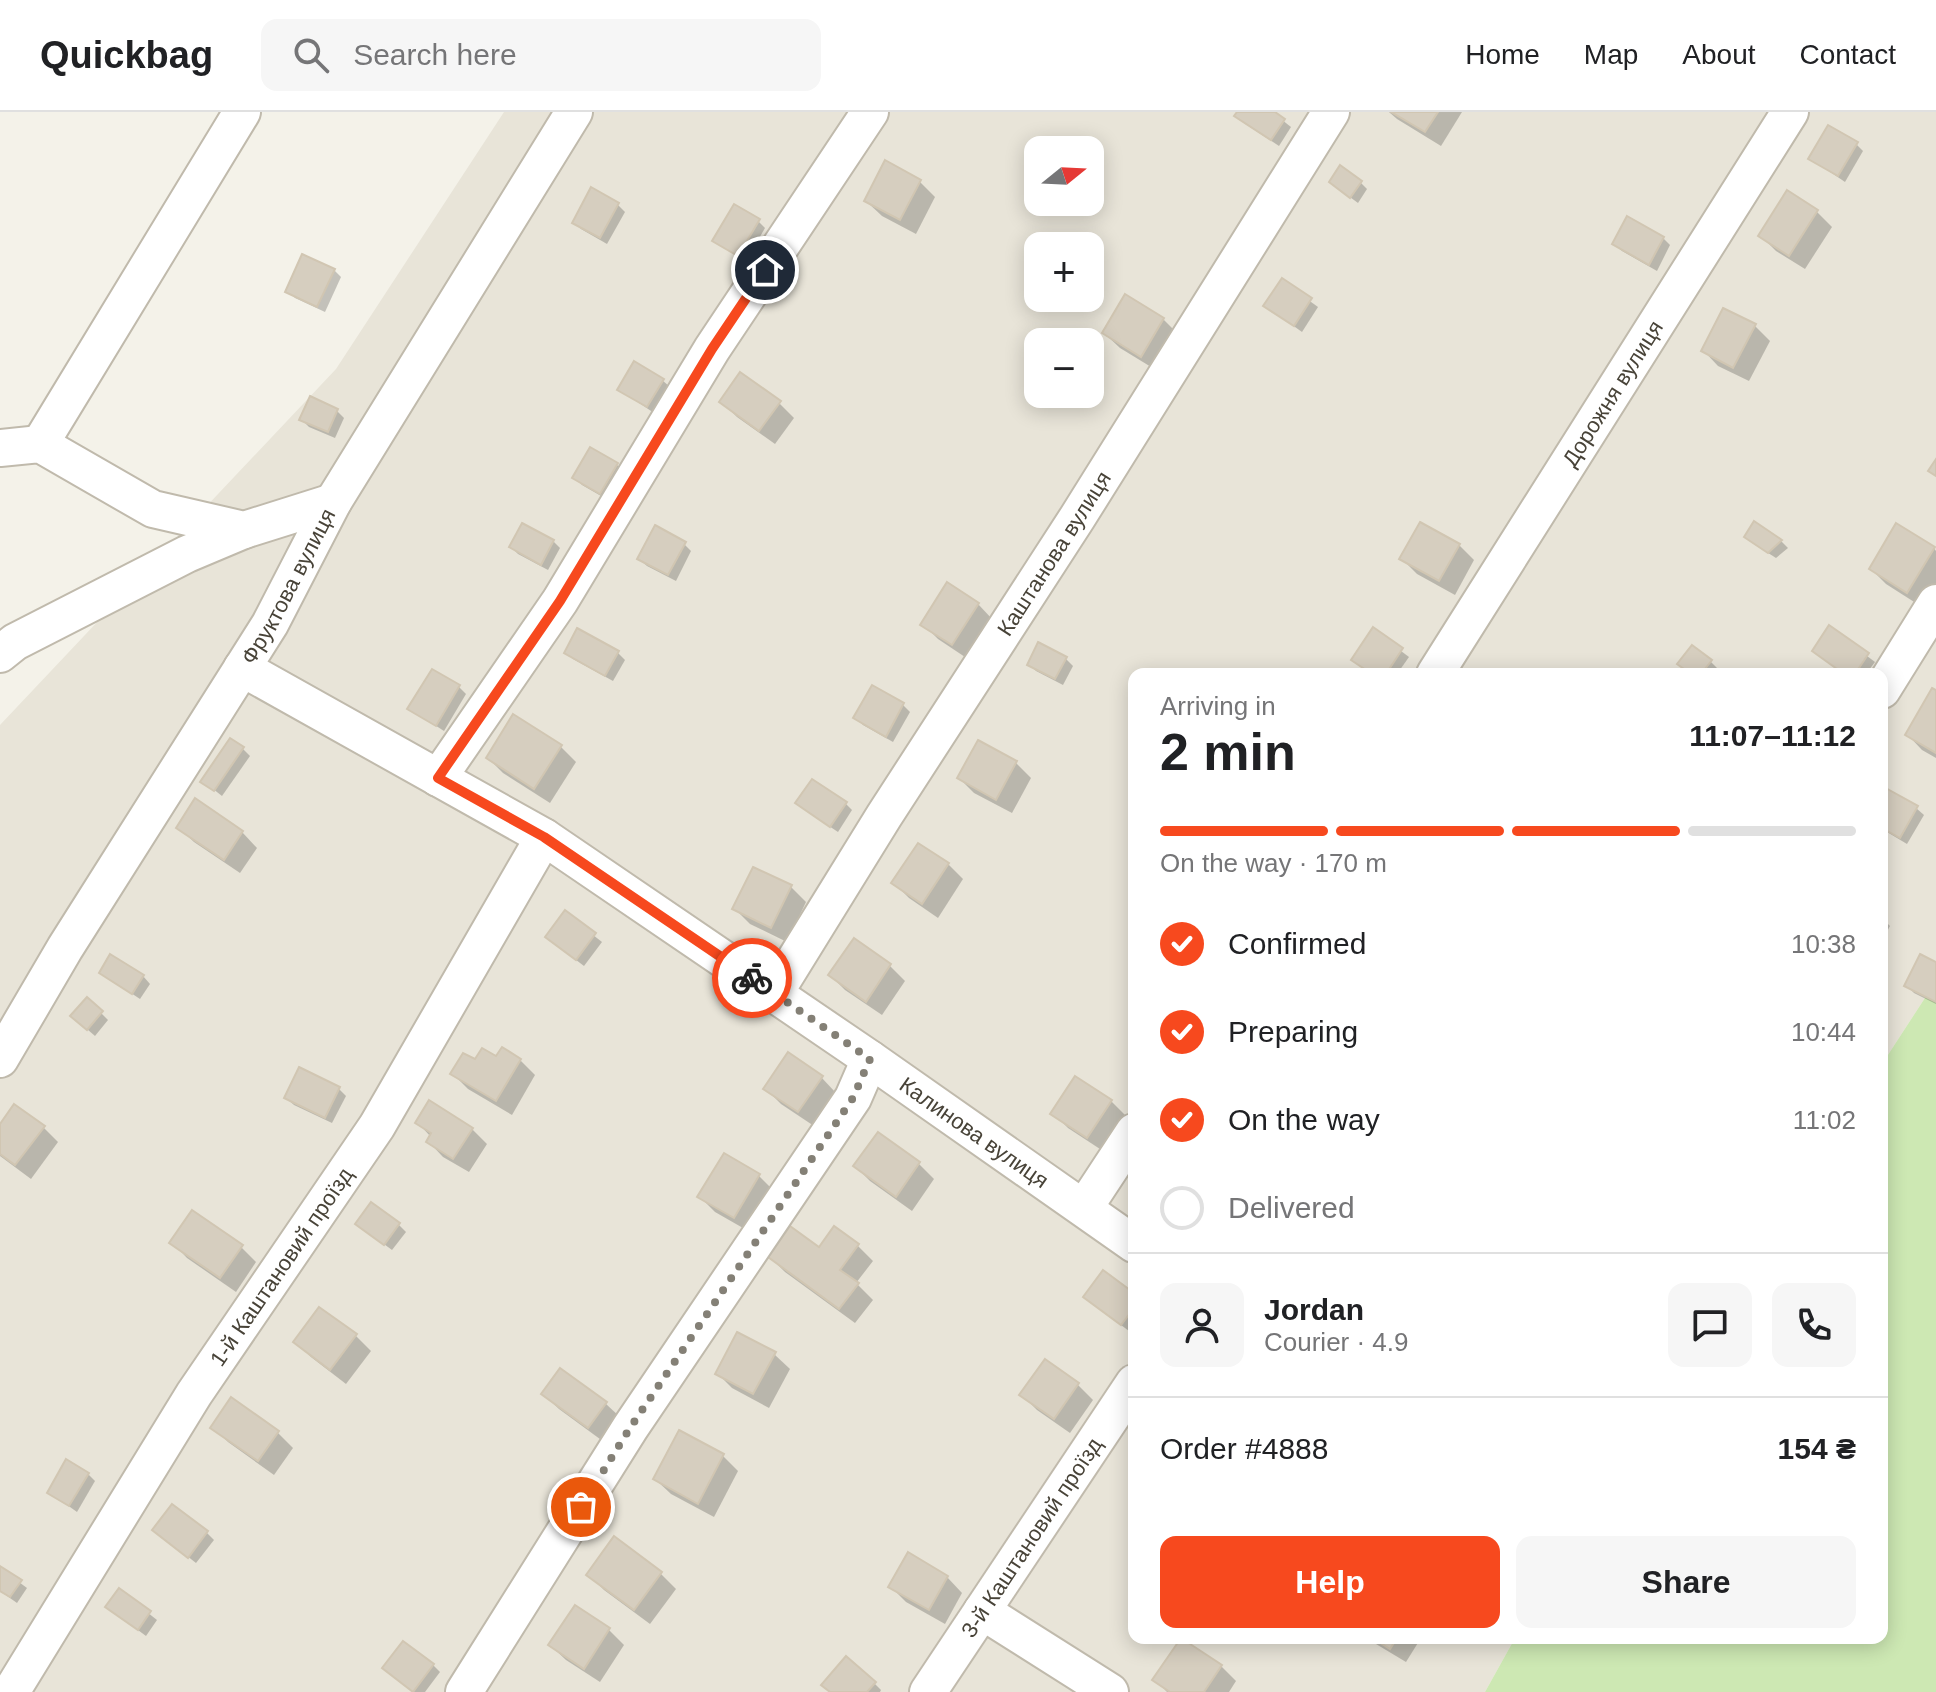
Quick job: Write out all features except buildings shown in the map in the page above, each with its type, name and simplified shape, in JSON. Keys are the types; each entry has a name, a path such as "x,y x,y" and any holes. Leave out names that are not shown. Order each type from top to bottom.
{"street":[{"path":"40,444 242,112"},
{"name":"Фруктова вулиця","path":"0,1059 65,948 270,624 333,502 574,112"},
{"path":"438,778 560,601 712,349 870,112"},
{"name":"Каштанова вулиця","path":"774,994 1331,112"},
{"name":"Дорожня вулиця","path":"1439,668 1790,112"},
{"path":"0,448 40,444 153,509 244,530"},
{"path":"0,654 15,642 173,561 244,530 333,502"},
{"path":"1888,680 1936,603"},
{"name":"Калинова вулиця","path":"242,668 544,837 1128,1240"},
{"name":"1-й Каштановий проїзд","path":"11,1692 194,1394 377,1126 544,837"},
{"path":"464,1692 630,1428 853,1098 870,1059"},
{"path":"1084,1208 1128,1141"},
{"name":"3-й Каштановий проїзд","path":"928,1692 1128,1392"},
{"path":"982,1611 1110,1692"}],"shaded area":[{"path":"504,112 1936,112 1936,981 1888,1055 1888,668 1128,668 1128,1644 1512,1644 1485,1692 0,1692 0,725 336,369"}],"green space":[{"path":"1936,981 1936,1692 1485,1692 1512,1644 1888,1644 1888,1055"}],"way so far":[{"path":"581,1507 630,1428 853,1098 870,1059 752,978"}],"route":[{"path":"752,978 544,837 438,778 560,601 712,349 765,270"}]}
